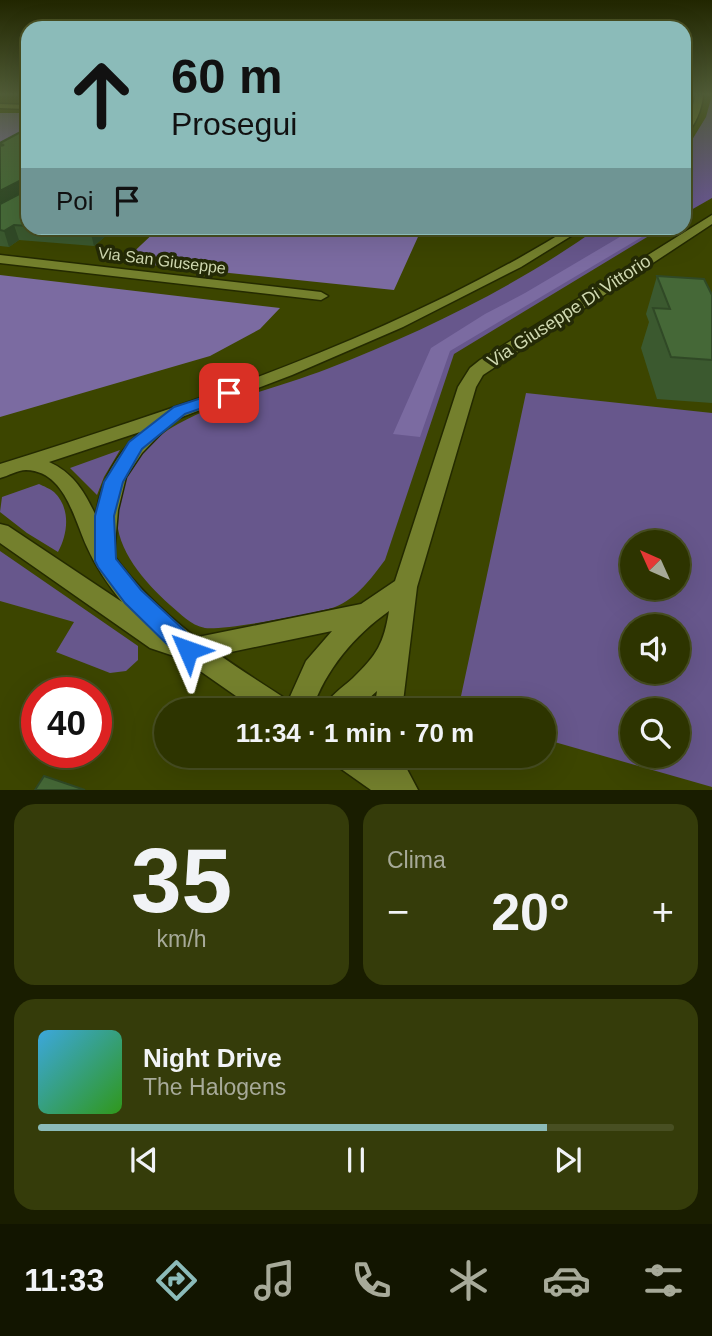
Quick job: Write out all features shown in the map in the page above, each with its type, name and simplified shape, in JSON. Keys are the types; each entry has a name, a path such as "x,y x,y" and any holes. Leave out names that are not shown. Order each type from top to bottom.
{"street":[{"name":"Via Giuseppe Di Vittorio","path":"691,232 712,219"},
{"path":"0,471 253,385 399,325 487,280 566,235"},
{"name":"Via Giuseppe Di Vittorio","path":"390,698 405,587 467,387 476,372 687,235"},
{"name":"Via San Giuseppe","path":"0,259 321,296"},
{"path":"105,561 104,516 114,482 135,446 179,411"},
{"path":"23,464 49,468 65,482 78,498 105,561 133,597 188,650 261,698"},
{"path":"0,532 159,640 188,650 367,613"},
{"path":"303,698 314,669 325,654 367,613 405,587"},
{"name":"Via Giuseppe Di Vittorio","path":"350,698 365,685 396,646"},
{"path":"365,768 398,790"},
{"path":"387,768 403,790"}],"shaded area":[{"path":"0,132 21,132 21,143 0,154"},
{"path":"697,132 712,132 712,198 691,210 691,142"},
{"path":"152,235 419,235 394,290 123,262"},
{"path":"587,235 650,235 454,354 385,560 369,581 350,599 335,607 310,613 249,624 205,628 190,622 170,605 135,567 120,537 118,504 123,486 133,467 152,443 169,430 212,408 327,369 398,340 501,289"},
{"path":"623,235 645,235 450,351 420,437 393,434 431,348"},
{"path":"0,275 280,308 260,329 210,356 0,417"},
{"path":"526,393 712,413 712,787 646,768 690,768 690,698 620,698 620,761 556,742 556,698 461,698"},
{"path":"120,450 97,495 70,468"},
{"path":"39,484 54,492 65,513 66,529 58,552 0,512 2,497"},
{"path":"0,551 138,646 138,660 126,671 110,673 56,652 74,622 0,601"}],"building":[{"path":"21,132 21,180 0,191 0,146 4,145 0,143"},
{"path":"21,193 21,226 0,230 0,204"},
{"path":"657,276 704,279 712,295 712,360 671,357 653,308 670,309"},
{"path":"44,776 85,790 35,790"}],"route":[{"path":"188,650 133,597 105,561 104,516 114,482 135,446 179,411 229,393"}]}
